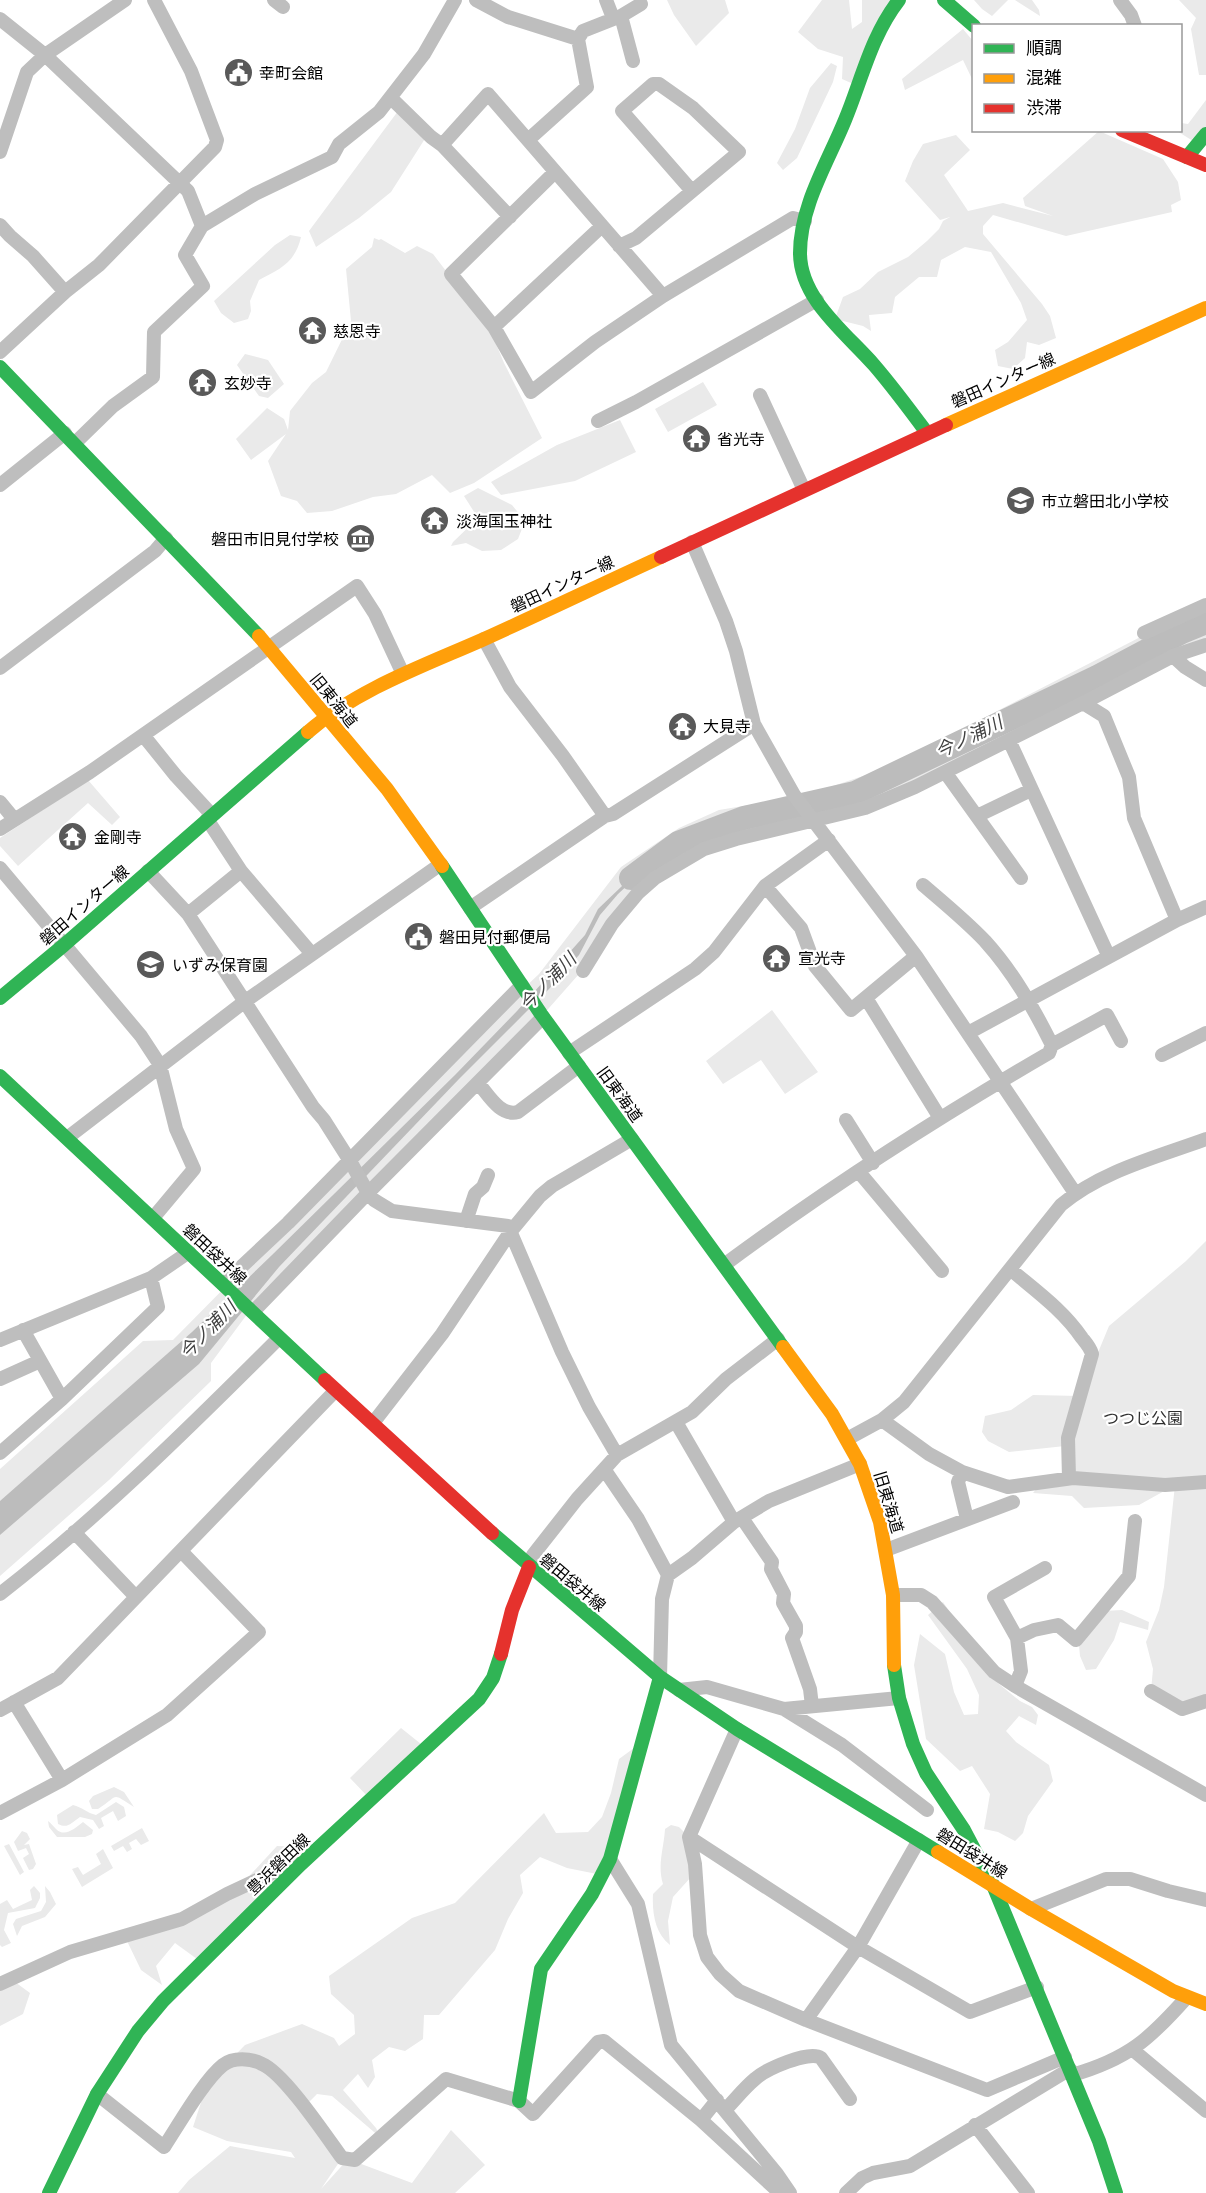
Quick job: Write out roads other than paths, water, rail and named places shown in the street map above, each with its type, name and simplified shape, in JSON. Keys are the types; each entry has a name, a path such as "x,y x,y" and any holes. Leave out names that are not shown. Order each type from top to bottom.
{"main road":[{"path":"899,0 882,24 866,59 853,100 809,205 801,248 802,272 817,300 890,383 927,433"},
{"path":"944,0 972,24"},
{"path":"1127,132 1206,165"},
{"path":"1187,157 1206,134"},
{"name":"磐田インター線","path":"0,998 326,716 404,674 927,433 1206,308"},
{"name":"旧東海道","path":"0,367 270,647 387,789 441,864 542,1015 832,1414 860,1464 880,1522 893,1595 894,1667 899,1698 912,1743 926,1773 964,1830 993,1885 1099,2141 1116,2193"},
{"name":"磐田袋井線","path":"0,1076 279,1338 529,1567 660,1677 738,1729 1031,1909 1173,1991 1206,2004"},
{"name":"豊浜磐田線","path":"49,2193 97,2094 138,2031 163,2001 301,1864 479,1699 491,1683 501,1662 511,1615 529,1567"},
{"path":"519,2101 541,1969 592,1894 610,1858 660,1677"}],"street":[{"path":"0,152 27,72 45,55 125,0"},
{"path":"0,352 65,292 99,265 215,147 217,140 191,70 154,0"},
{"path":"75,443 113,406 153,377 154,332 203,286 184,255 202,226 255,194 332,157 339,144 379,112 391,98 424,54 455,0"},
{"path":"476,0 508,17 578,39"},
{"path":"606,0 617,17 633,61"},
{"path":"1120,0 1134,24"},
{"path":"528,140 587,87 578,39 583,31 641,4"},
{"path":"0,19 45,55 188,191 202,226"},
{"path":"619,246 636,238 692,192 739,152 693,108 659,84 653,84 622,111 692,192"},
{"path":"442,145 488,94 663,296"},
{"path":"391,98 430,137 442,145 510,217"},
{"path":"555,172 451,274 494,327 531,392 595,342 663,296 793,219 805,221"},
{"path":"0,225 33,256 65,292"},
{"path":"494,327 602,226"},
{"path":"598,421 817,300"},
{"path":"760,395 804,490"},
{"path":"0,485 65,433"},
{"path":"0,668 154,551 166,538"},
{"path":"692,542 726,621 754,724 794,795 916,956 1075,1193"},
{"path":"0,828 90,772 357,586 375,614 404,674"},
{"path":"1144,633 1206,605"},
{"path":"484,639 510,687 564,756 605,816"},
{"path":"583,971 612,924 638,893 655,878 704,849 865,808 945,772 1173,656 1206,645"},
{"path":"1173,656 1185,667 1206,680"},
{"path":"1083,703 1104,716 1129,777 1134,819 1177,920"},
{"path":"470,908 605,816 613,814 754,724"},
{"path":"143,735 209,817 241,872 312,954"},
{"path":"1009,740 1109,957"},
{"path":"945,772 1022,878"},
{"path":"976,816 1031,790"},
{"path":"0,802 14,819"},
{"path":"570,1053 695,969 714,952 765,886 829,840"},
{"path":"67,1138 244,1002 441,864"},
{"path":"0,867 141,1036 160,1065 176,1130 194,1169 153,1218"},
{"path":"148,871 188,914 374,1200 392,1211 508,1226 562,1352 589,1407 617,1455"},
{"path":"188,914 241,872"},
{"path":"923,885 983,939 1006,966 1029,1000 1052,1045"},
{"path":"765,886 801,928 815,966 851,1010 916,956"},
{"path":"968,1033 1177,920 1206,907"},
{"path":"225,1286 522,985"},
{"path":"866,998 940,1118"},
{"path":"250,1310 478,1083 542,1015"},
{"path":"724,1265 787,1219 940,1118 1049,1053 1052,1045 1107,1015 1120,1041"},
{"path":"1162,1055 1206,1033"},
{"path":"478,1083 502,1110 511,1114 518,1112 579,1066"},
{"path":"846,1120 873,1163"},
{"path":"373,1423 442,1334 511,1232 540,1197 552,1186 632,1139"},
{"path":"846,1439 882,1420 904,1402 1061,1205 1075,1193 1101,1178 1206,1139"},
{"path":"859,1172 942,1271"},
{"path":"466,1221 476,1194 483,1187 488,1175"},
{"path":"0,1340 151,1278 189,1252"},
{"path":"1010,1269 1071,1322 1092,1354 1068,1438 1069,1478"},
{"path":"0,1453 62,1399 158,1307 151,1278"},
{"path":"22,1330 62,1399"},
{"path":"0,1594 74,1532 193,1424 279,1338"},
{"path":"529,1567 533,1555 577,1499 617,1455 692,1412 726,1379 778,1339"},
{"path":"0,1379 40,1361"},
{"path":"0,1710 58,1678 336,1390"},
{"path":"882,1420 929,1454 962,1472 1008,1487 1069,1478 1165,1485 1206,1482"},
{"path":"676,1422 738,1520 771,1562 771,1569 783,1594 783,1603 796,1626 796,1632 792,1638 810,1689 812,1706"},
{"path":"668,1575 738,1520 769,1501 860,1464"},
{"path":"604,1469 638,1519 668,1575 663,1599 660,1677"},
{"path":"962,1472 958,1482 967,1519"},
{"path":"886,1550 1013,1502"},
{"path":"1017,1638 1034,1630 1058,1625 1077,1640 1129,1576 1136,1521"},
{"path":"74,1532 136,1598"},
{"path":"0,1813 62,1780 167,1715 259,1632 181,1551"},
{"path":"1015,1686 1021,1671 1017,1638 994,1597 1045,1568"},
{"path":"893,1595 921,1595 932,1602 994,1672 1206,1795"},
{"path":"679,1690 707,1687 784,1709 842,1746 927,1810"},
{"path":"1151,1691 1182,1709 1206,1701"},
{"path":"784,1709 899,1698"},
{"path":"14,1702 62,1780"},
{"path":"738,1729 689,1837 694,1864 700,1935 707,1957 720,1974 738,1991 987,2090 1069,2067 1101,2067 1133,2050 1160,2028 1187,1997"},
{"path":"689,1837 858,1947 970,2012 1037,1987"},
{"path":"807,2020 858,1947 919,1840"},
{"path":"610,1858 638,1904 671,2045 790,2193"},
{"path":"0,1984 70,1952 182,1919 227,1894 291,1864 301,1864"},
{"path":"1031,1909 1106,1879 1130,1879 1168,1892 1206,1900"},
{"path":"97,2094 164,2147 214,2074 224,2064 236,2060 248,2060 263,2064 280,2077 342,2158 355,2160 446,2079 519,2101 533,2114 598,2042 604,2041 701,2121 780,2193"},
{"path":"1133,2050 1206,2111"},
{"path":"701,2121 757,2077 804,2055 815,2054 821,2058 850,2099"},
{"path":"846,2193 862,2178 873,2173 910,2166 1069,2067"},
{"path":"975,2126 1028,2193"}],"water":[{"path":"657,858 618,894 600,915 579,955 549,989 459,1079 279,1267 199,1364 0,1535 0,1501 192,1332 272,1255 517,1011 585,935 598,909 645,864"}],"waterway":[{"name":"今ノ浦川","path":"631,878 678,843 744,818 855,793 1206,622"}],"place":[{"name":"幸町会館","path":"238,73"},
{"name":"慈恩寺","path":"312,331"},
{"name":"玄妙寺","path":"203,383"},
{"name":"省光寺","path":"696,439"},
{"name":"市立磐田北小学校","path":"1020,501"},
{"name":"淡海国玉神社","path":"435,521"},
{"name":"磐田市旧見付学校","path":"360,539"},
{"name":"大見寺","path":"682,726"},
{"name":"金剛寺","path":"73,837"},
{"name":"磐田見付郵便局","path":"418,937"},
{"name":"宣光寺","path":"777,958"},
{"name":"いずみ保育園","path":"151,965"}],"park label":[{"name":"つつじ公園","path":"1143,1418"}]}
